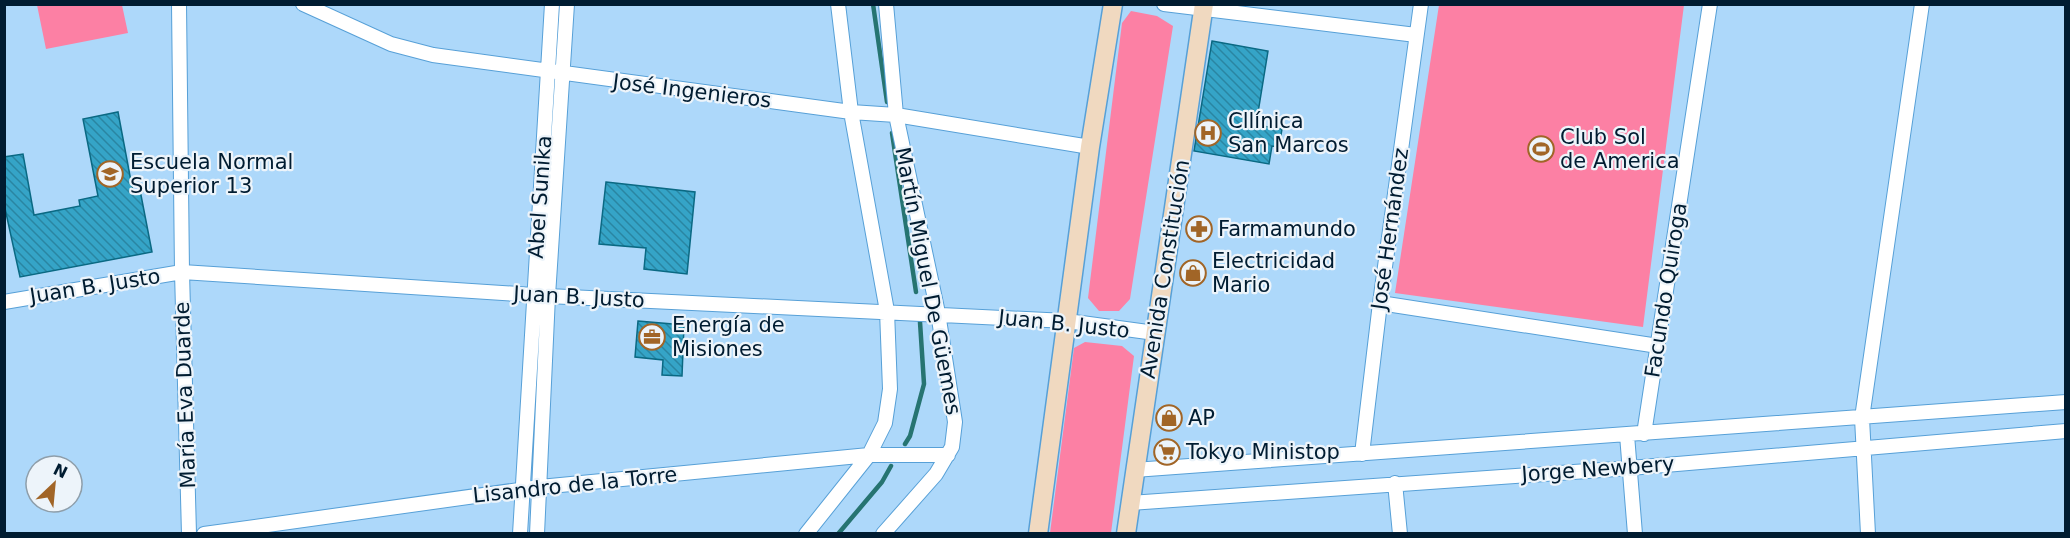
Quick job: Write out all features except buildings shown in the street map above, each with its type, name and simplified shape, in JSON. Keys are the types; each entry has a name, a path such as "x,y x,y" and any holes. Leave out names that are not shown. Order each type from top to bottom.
{"main road":[{"path":"1038,534 1090,147 1113,4"},
{"name":"Avenida Constitución","path":"1126,534 1204,7"}],"street":[{"name":"María Eva Duarde","path":"179,4 182,272 189,534"},
{"name":"José Ingenieros","path":"303,4 391,44 433,55 851,112 896,115 1090,147"},
{"name":"Abel Sunika","path":"537,534 540,487 541,296 552,4"},
{"name":"Abel Sunika","path":"520,534 522,489 563,74 567,4"},
{"name":"Martín Miguel De Güemes","path":"806,534 869,455 885,423 890,389 887,311 851,112 838,4"},
{"name":"Martín Miguel De Güemes","path":"883,534 936,474 952,447 954,422 938,313 896,115 886,4"},
{"path":"1164,4 1204,7 1416,35"},
{"name":"José Hernández","path":"1362,454 1421,4"},
{"name":"Facundo Quiroga","path":"1644,434 1710,4"},
{"path":"1869,534 1862,418 1922,4"},
{"name":"Juan B. Justo","path":"4,302 182,272 541,296 938,313 1067,321 1155,333"},
{"path":"1380,303 1658,346"},
{"name":"Jorge Newbery","path":"1134,470 2066,402"},
{"name":"Jorge Newbery","path":"1130,503 1630,468 2066,430"},
{"path":"1627,435 1635,534"},
{"name":"Lisandro de la Torre","path":"204,534 540,487 869,455 948,455"},
{"path":"1395,483 1400,534"}],"shaded area":[{"path":"37,5 122,5 128,33 46,49"},
{"name":"Club Sol de America","path":"1439,5 1684,5 1643,327 1395,293"},
{"path":"1131,11 1157,16 1173,26 1130,299 1119,311 1099,311 1088,298 1122,23"},
{"path":"1085,342 1122,346 1134,356 1111,533 1050,533 1074,348"}],"waterway":[{"path":"873,4 887,102"},
{"path":"892,133 916,292"},
{"path":"905,444 910,436 924,384 920,322"},
{"path":"838,534 882,482 891,466"}],"place":[{"name":"Cllínica San Marcos","path":"1208,133"},
{"name":"Club Sol de America","path":"1541,149"},
{"name":"Escuela Normal Superior 13","path":"110,174"},
{"name":"Farmamundo","path":"1199,229"},
{"name":"Electricidad Mario","path":"1193,273"},
{"name":"Energía de Misiones","path":"652,337"},
{"name":"AP","path":"1169,418"},
{"name":"Tokyo Ministop","path":"1167,452"}]}
